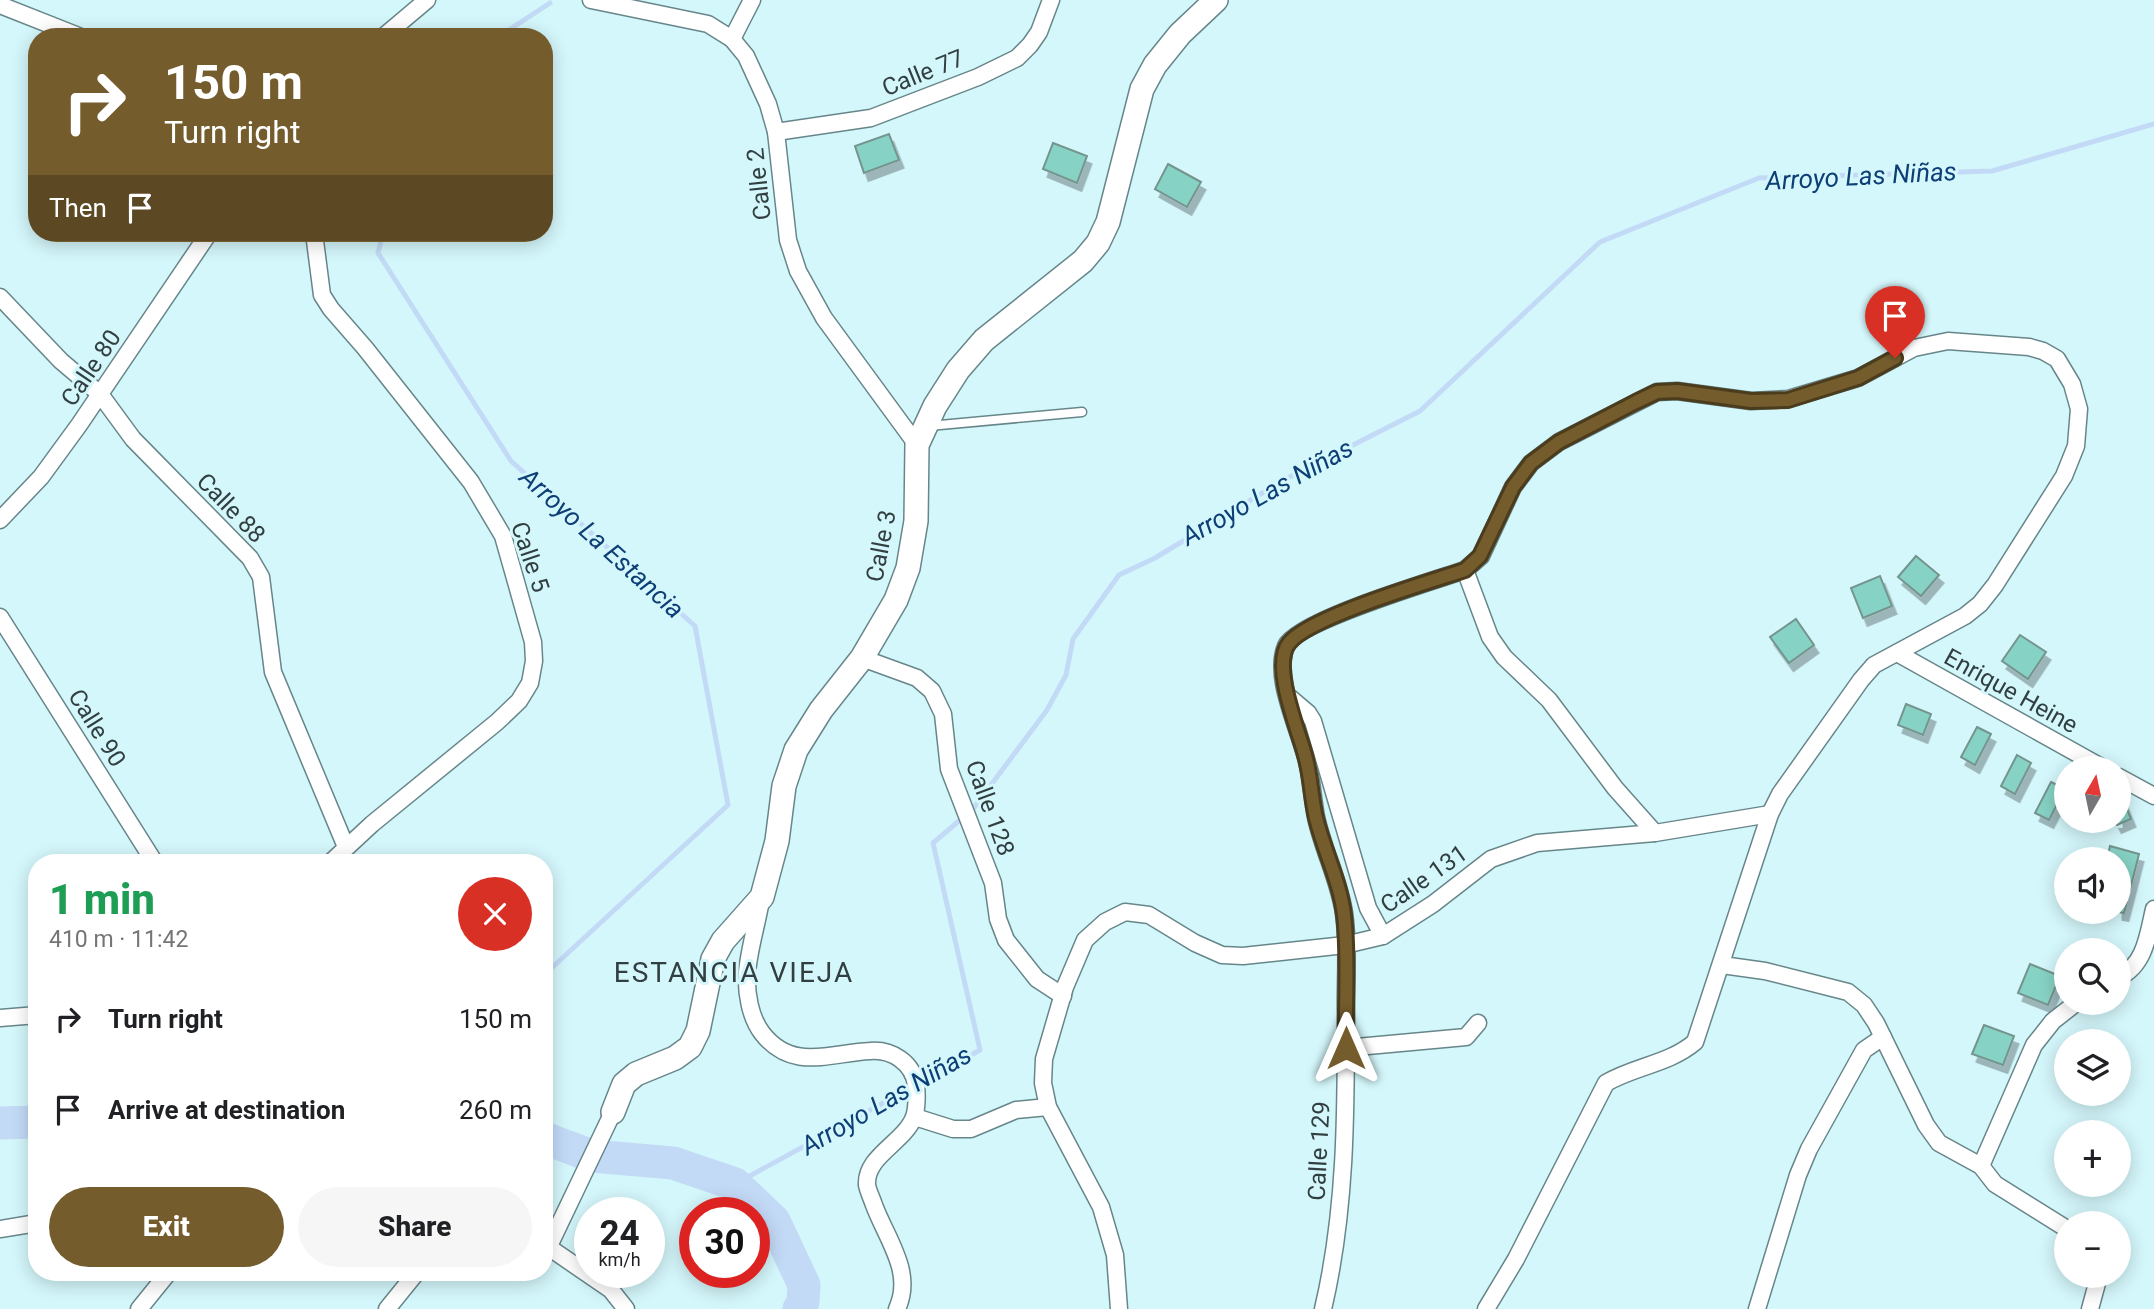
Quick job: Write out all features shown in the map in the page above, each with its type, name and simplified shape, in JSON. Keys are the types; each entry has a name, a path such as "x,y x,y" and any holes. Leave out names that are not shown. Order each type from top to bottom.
{"street":[{"path":"395,28 427,0"},
{"name":"Calle 2","path":"591,0 666,8 708,24 732,39 746,56 768,104 776,132 788,240 798,271 824,318 921,436"},
{"path":"732,39 752,0"},
{"name":"Calle 77","path":"776,132 871,118 1017,58 1039,32 1051,0"},
{"name":"Calle 3","path":"613,1112 624,1084 636,1074 676,1058 691,1047 698,1031 713,959 723,941 762,897 777,841 784,786 796,750 821,710 862,658 896,600 908,568 916,521 921,436 935,406 958,370 984,340 1083,261 1098,243 1108,222 1142,89 1155,65 1180,34 1216,0"},
{"path":"0,5 58,28"},
{"name":"Calle 80","path":"0,520 41,477 203,242"},
{"name":"Calle 5","path":"315,242 322,295 326,302 471,482 503,536 533,642 534,661 530,683 519,701 339,854"},
{"name":"Calle 88","path":"0,297 61,361 100,394 133,439 250,558 261,577 273,672 346,847"},
{"path":"1486,1309 1516,1259 1606,1083 1620,1075 1680,1055 1695,1042 1770,814 1780,794 1874,665 1965,616 1980,604 1995,586 2064,476 2076,446 2079,409 2072,384 2057,359 2029,347 1948,341 1914,348 1858,378 1788,400 1751,401 1677,391 1657,392 1559,442 1531,463 1513,487 1480,556 1465,570 1490,638 1504,657 1549,700 1615,788 1655,833"},
{"name":"Calle 129","path":"1322,1309 1337,1239 1346,1126 1344,915 1335,876 1316,818 1308,766 1282,666 1287,645 1297,635 1329,618 1465,570"},
{"name":"Calle 90","path":"0,617 149,854"},
{"name":"Enrique Heine","path":"1897,653 2082,756"},
{"name":"Calle 128","path":"862,658 917,678 932,691 943,714 949,769 993,883 998,919 1006,940 1037,979 1063,996"},
{"path":"1288,696 1308,713 1313,721 1368,908 1382,936"},
{"path":"2132,784 2154,796"},
{"name":"Calle 131","path":"1048,1107 1043,1083 1044,1059 1063,996 1085,940 1105,922 1125,912 1149,915 1195,943 1222,954 1243,956 1345,945 1382,936 1433,904 1491,859 1537,843 1655,833 1770,814"},
{"path":"762,897 747,972 748,996 757,1026 771,1045 791,1055 809,1058 872,1050 894,1054 908,1066 916,1084 915,1117 869,1170 867,1186 902,1268 905,1286 897,1309"},
{"path":"2131,972 2144,948 2154,909"},
{"path":"1722,965 1765,971 1848,992 1864,1004 1926,1125 1939,1143 1981,1166 1995,1184 2054,1221"},
{"path":"1981,1166 2034,1045 2061,1015"},
{"path":"0,1018 28,1016"},
{"path":"1346,1048 1466,1037 1478,1023"},
{"path":"1757,1309 1798,1175 1809,1149 1864,1049 1883,1037"},
{"path":"915,1117 953,1129 971,1129 1016,1110 1048,1107 1101,1207 1115,1255 1119,1309"},
{"path":"553,1233 613,1112"},
{"path":"0,1228 28,1224"},
{"path":"553,1249 611,1290 625,1306"},
{"path":"139,1309 162,1281"},
{"path":"387,1309 410,1281"},
{"path":"2090,1309 2096,1288"}],"lane":[{"path":"921,436 1082,412"}],"building":[{"path":"889,134 899,160 864,173 855,146"},
{"path":"1053,143 1087,156 1077,183 1043,169"},
{"path":"1168,164 1201,182 1187,207 1155,189"},
{"path":"1916,556 1939,575 1921,596 1898,577"},
{"path":"1880,576 1892,606 1863,618 1851,588"},
{"path":"1796,619 1814,645 1789,663 1770,637"},
{"path":"2020,635 2046,652 2028,679 2002,661"},
{"path":"1906,704 1931,714 1923,735 1898,725"},
{"path":"1977,727 1991,734 1975,765 1961,757"},
{"path":"2017,755 2031,763 2015,794 2001,786"},
{"path":"2051,782 2054,784 2054,810 2049,820 2035,813"},
{"path":"2131,852 2139,854 2131,885"},
{"path":"2030,964 2054,974 2054,990 2048,1005 2018,993"},
{"path":"1984,1025 2014,1036 2003,1065 1972,1054"}],"waterway":[{"name":"Arroyo La Estancia","path":"512,28 550,3"},
{"name":"Arroyo Las Niñas","path":"735,1184 980,1050 933,843 973,809 1047,710 1066,675 1073,639 1119,575 1155,558 1282,481 1420,411 1600,242 1759,178 1992,171 2154,124"},
{"name":"Arroyo La Estancia","path":"381,242 378,253 511,461 695,626 728,805 553,967"},
{"path":"0,1123 28,1122"},
{"path":"553,1141 592,1156 673,1163 735,1184 774,1221 804,1285 803,1302 799,1309"}],"district":[{"name":"ESTANCIA VIEJA","path":"734,972"}],"route":[{"path":"1346,1048 1344,915 1335,876 1316,818 1308,766 1288,696 1282,666 1287,645 1297,635 1329,618 1465,570 1480,556 1513,487 1531,463 1559,442 1657,392 1677,391 1751,401 1788,400 1858,378 1895,358"}]}
